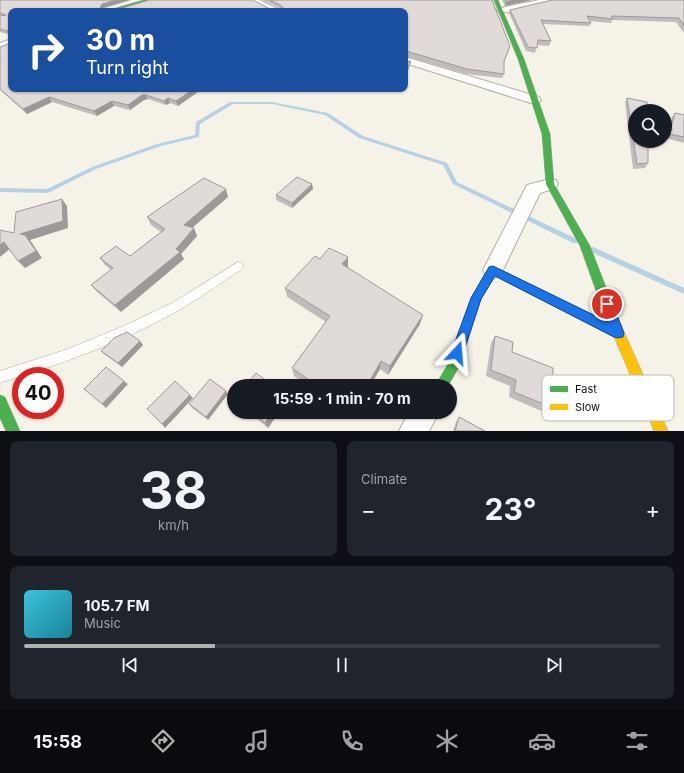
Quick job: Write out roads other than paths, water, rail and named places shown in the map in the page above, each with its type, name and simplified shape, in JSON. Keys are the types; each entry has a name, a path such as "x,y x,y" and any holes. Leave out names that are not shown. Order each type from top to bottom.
{"street":[{"path":"119,8 148,0"},
{"path":"252,0 271,8"},
{"path":"496,0 535,100 546,134 550,184 586,246 618,333 637,375"},
{"path":"501,10 548,0"},
{"path":"408,61 535,100"},
{"path":"445,379 453,367 476,298 493,270 533,189 550,184"},
{"path":"493,270 618,333"},
{"path":"0,402 13,431"},
{"path":"413,431 421,419"},
{"path":"658,421 662,431"}],"lane":[{"path":"0,377 32,368 106,340 169,310 238,266"}],"waterway":[{"path":"0,190 48,191 94,168 159,145 197,136 198,123 232,103 272,103 326,114 361,137 445,164 455,183 575,241"},
{"path":"593,250 684,291"}]}
